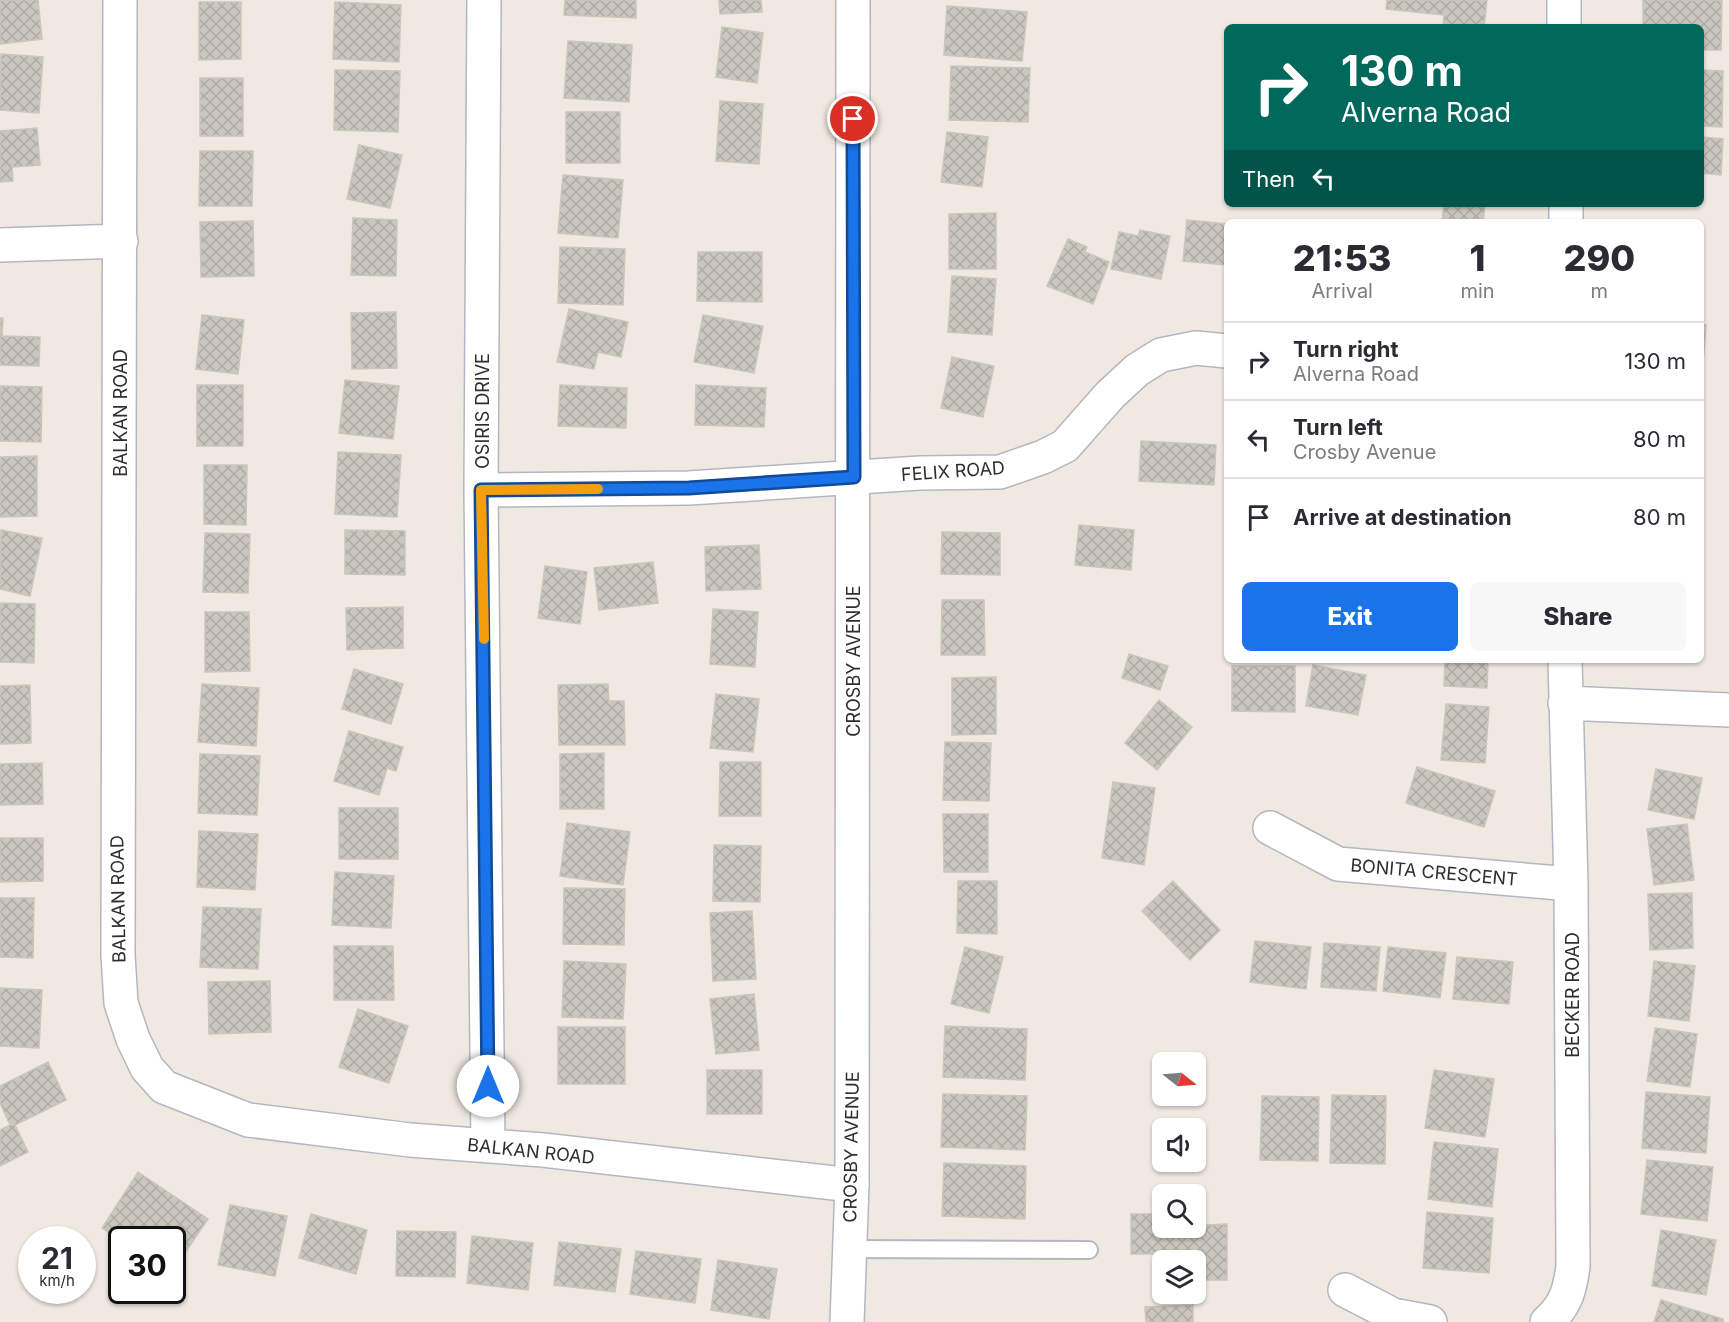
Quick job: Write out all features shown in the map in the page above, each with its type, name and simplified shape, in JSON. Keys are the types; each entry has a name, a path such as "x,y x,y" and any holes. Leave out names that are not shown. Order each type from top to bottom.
{"street":[{"name":"BALKAN ROAD","path":"120,0 118,955 121,1003 133,1040 147,1068 164,1087 248,1120 411,1140 488,1146 852,1185"},
{"name":"OSIRIS DRIVE","path":"484,0 481,490 488,1146"},
{"name":"CROSBY AVENUE","path":"848,1322 852,1185 853,0"},
{"path":"1564,0 1564,24"},
{"path":"0,245 121,241"},
{"name":"FELIX ROAD","path":"481,490 689,488 854,477 1000,472 1065,446 1110,395 1137,370 1161,355 1196,348 1224,351"},
{"name":"BECKER ROAD","path":"1547,1322 1558,1313 1569,1293 1574,1266 1571,884 1565,663"},
{"path":"1565,703 1729,710"},
{"name":"BONITA CRESCENT","path":"1270,828 1305,849 1338,864 1571,884"},
{"path":"1345,1290 1393,1315 1430,1322"}],"lane":[{"path":"850,1249 1089,1250"}],"building":[{"path":"0,0 38,0 42,39 0,44"},
{"path":"565,0 636,0 636,18 564,15"},
{"path":"719,0 761,0 762,12 720,14"},
{"path":"1387,0 1487,0 1484,24 1443,24 1444,15 1386,9"},
{"path":"1643,0 1722,0 1721,50 1704,50 1704,24 1643,24"},
{"path":"199,2 241,2 241,59 199,60"},
{"path":"335,2 401,5 399,62 333,59"},
{"path":"947,6 1027,12 1022,61 944,55"},
{"path":"722,27 763,33 757,83 716,77"},
{"path":"568,41 632,45 629,102 564,98"},
{"path":"1,54 43,57 39,113 0,110"},
{"path":"951,66 1030,68 1028,122 949,120"},
{"path":"335,70 400,71 398,132 334,130"},
{"path":"1704,70 1723,71 1722,127 1704,126"},
{"path":"200,78 243,78 243,136 200,136"},
{"path":"720,101 763,104 759,164 716,161"},
{"path":"566,112 620,112 620,163 566,163"},
{"path":"37,128 40,165 12,167 13,181 0,182 0,131"},
{"path":"947,132 988,137 982,187 941,182"},
{"path":"1704,137 1723,139 1721,175 1704,173"},
{"path":"359,145 402,155 390,208 347,199"},
{"path":"200,151 253,151 252,206 199,206"},
{"path":"563,175 623,180 618,238 558,233"},
{"path":"1444,207 1485,207 1483,219 1442,219"},
{"path":"996,213 996,269 949,269 949,214"},
{"path":"353,218 397,220 396,276 351,275"},
{"path":"1187,220 1224,224 1224,265 1183,261"},
{"path":"253,221 254,276 201,277 200,222"},
{"path":"1140,230 1170,236 1161,279 1111,269 1119,232 1138,236"},
{"path":"1068,239 1087,247 1085,252 1109,262 1093,304 1047,286"},
{"path":"560,247 625,249 623,305 558,303"},
{"path":"698,252 762,252 762,302 697,301"},
{"path":"952,276 996,279 992,335 948,332"},
{"path":"569,309 628,322 621,357 598,352 594,369 557,362"},
{"path":"396,312 397,368 352,369 351,313"},
{"path":"202,315 244,320 238,374 196,369"},
{"path":"703,315 763,326 754,373 694,362"},
{"path":"0,318 3,318 2,336 40,337 39,366 0,365"},
{"path":"1704,325 1706,325 1704,352"},
{"path":"952,357 994,366 983,417 941,408"},
{"path":"345,380 399,386 393,439 339,433"},
{"path":"197,385 243,385 243,446 197,446"},
{"path":"560,385 627,388 626,428 558,426"},
{"path":"696,385 766,388 764,427 695,425"},
{"path":"0,386 42,387 41,442 0,441"},
{"path":"1141,441 1216,445 1214,485 1139,481"},
{"path":"338,452 401,455 397,517 335,514"},
{"path":"37,456 37,516 0,517 0,457"},
{"path":"204,465 247,465 246,525 204,524"},
{"path":"1079,525 1134,530 1131,570 1075,565"},
{"path":"1,530 42,538 30,596 0,589"},
{"path":"345,530 405,531 405,575 345,574"},
{"path":"942,532 1000,533 1000,575 941,574"},
{"path":"205,533 250,534 248,593 203,592"},
{"path":"759,545 761,589 706,591 705,547"},
{"path":"653,562 658,603 599,610 594,568"},
{"path":"545,566 587,572 580,624 538,618"},
{"path":"942,600 984,600 985,655 941,655"},
{"path":"0,603 35,604 34,663 0,662"},
{"path":"403,607 403,648 347,650 346,608"},
{"path":"713,609 758,612 755,667 710,664"},
{"path":"205,612 249,612 250,671 205,672"},
{"path":"1129,654 1168,666 1160,690 1122,678"},
{"path":"1445,663 1488,663 1487,688 1444,686"},
{"path":"1313,665 1366,675 1358,715 1306,706"},
{"path":"1232,666 1295,666 1295,712 1232,711"},
{"path":"354,669 403,684 391,724 342,709"},
{"path":"996,677 996,734 952,735 952,678"},
{"path":"202,684 259,688 256,746 198,742"},
{"path":"608,684 609,701 624,701 625,745 559,745 558,685"},
{"path":"30,685 31,743 0,744 0,686"},
{"path":"716,694 759,699 753,752 710,748"},
{"path":"1159,700 1192,727 1157,770 1125,743"},
{"path":"1446,704 1489,707 1485,763 1441,760"},
{"path":"349,731 403,747 396,771 387,768 379,795 334,781"},
{"path":"945,742 991,743 989,801 943,800"},
{"path":"604,753 604,809 560,809 560,754"},
{"path":"200,754 260,756 257,815 198,813"},
{"path":"720,762 761,762 761,816 719,816"},
{"path":"42,763 43,804 0,805 0,764"},
{"path":"1417,767 1495,791 1484,827 1406,803"},
{"path":"1656,769 1702,778 1694,819 1648,810"},
{"path":"1113,782 1155,788 1144,865 1102,858"},
{"path":"339,808 398,808 398,859 339,859"},
{"path":"943,814 988,814 988,872 944,872"},
{"path":"567,823 630,832 623,885 560,876"},
{"path":"1687,824 1694,880 1654,885 1647,829"},
{"path":"199,831 258,834 255,890 197,887"},
{"path":"0,838 43,838 43,881 0,882"},
{"path":"714,845 761,846 760,902 713,901"},
{"path":"335,872 394,876 391,928 332,925"},
{"path":"958,881 997,881 997,934 957,933"},
{"path":"1173,881 1220,930 1190,960 1142,911"},
{"path":"564,888 625,889 624,945 563,944"},
{"path":"1692,893 1693,948 1650,950 1648,894"},
{"path":"0,898 34,898 33,958 0,957"},
{"path":"203,907 261,909 258,969 200,967"},
{"path":"752,911 756,979 713,981 710,913"},
{"path":"1255,941 1311,947 1306,989 1250,982"},
{"path":"1324,943 1380,947 1376,991 1321,987"},
{"path":"334,946 393,946 394,1000 334,1000"},
{"path":"965,947 1003,957 989,1013 951,1004"},
{"path":"1388,947 1446,953 1440,998 1383,991"},
{"path":"1457,957 1513,962 1509,1004 1453,999"},
{"path":"564,961 626,964 623,1019 562,1017"},
{"path":"1654,961 1695,966 1689,1021 1648,1016"},
{"path":"270,981 271,1032 209,1034 208,982"},
{"path":"0,988 42,990 39,1048 0,1046"},
{"path":"754,994 759,1050 716,1054 710,999"},
{"path":"358,1009 408,1026 389,1083 339,1067"},
{"path":"945,1026 1027,1029 1025,1080 943,1077"},
{"path":"558,1027 625,1027 625,1084 558,1084"},
{"path":"1655,1028 1697,1034 1690,1087 1647,1081"},
{"path":"48,1062 66,1100 15,1125 28,1152 0,1166 0,1130 10,1125 0,1103 0,1086"},
{"path":"707,1070 762,1070 762,1114 707,1114"},
{"path":"1434,1070 1494,1079 1485,1137 1425,1128"},
{"path":"1646,1092 1710,1097 1706,1153 1642,1148"},
{"path":"943,1094 1027,1096 1025,1150 941,1147"},
{"path":"1332,1095 1386,1096 1385,1164 1330,1163"},
{"path":"1262,1096 1319,1097 1318,1161 1260,1160"},
{"path":"1434,1142 1498,1149 1492,1207 1428,1199"},
{"path":"1647,1160 1713,1167 1707,1221 1641,1214"},
{"path":"944,1163 1026,1166 1025,1219 942,1216"},
{"path":"138,1172 208,1219 186,1251 186,1226 108,1226 108,1232 102,1228"},
{"path":"230,1205 287,1216 275,1276 218,1265"},
{"path":"1427,1212 1493,1218 1489,1273 1423,1268"},
{"path":"311,1214 367,1230 356,1274 299,1258"},
{"path":"1131,1214 1152,1214 1152,1238 1206,1238 1206,1225 1227,1224 1227,1280 1206,1280 1206,1250 1152,1250 1152,1254 1131,1254"},
{"path":"1661,1230 1716,1240 1706,1295 1652,1286"},
{"path":"397,1231 456,1232 455,1277 396,1276"},
{"path":"472,1236 533,1243 528,1290 467,1283"},
{"path":"559,1242 621,1249 615,1292 554,1285"},
{"path":"636,1251 701,1259 695,1303 630,1294"},
{"path":"718,1260 777,1269 769,1319 711,1310"},
{"path":"1661,1300 1723,1319 1723,1322 1654,1322"},
{"path":"1193,1305 1193,1322 1146,1322 1145,1307"}],"slow traffic":[{"path":"484,639 481,490 598,489"}],"route":[{"path":"488,1086 481,490 689,488 854,477 853,119"}]}
